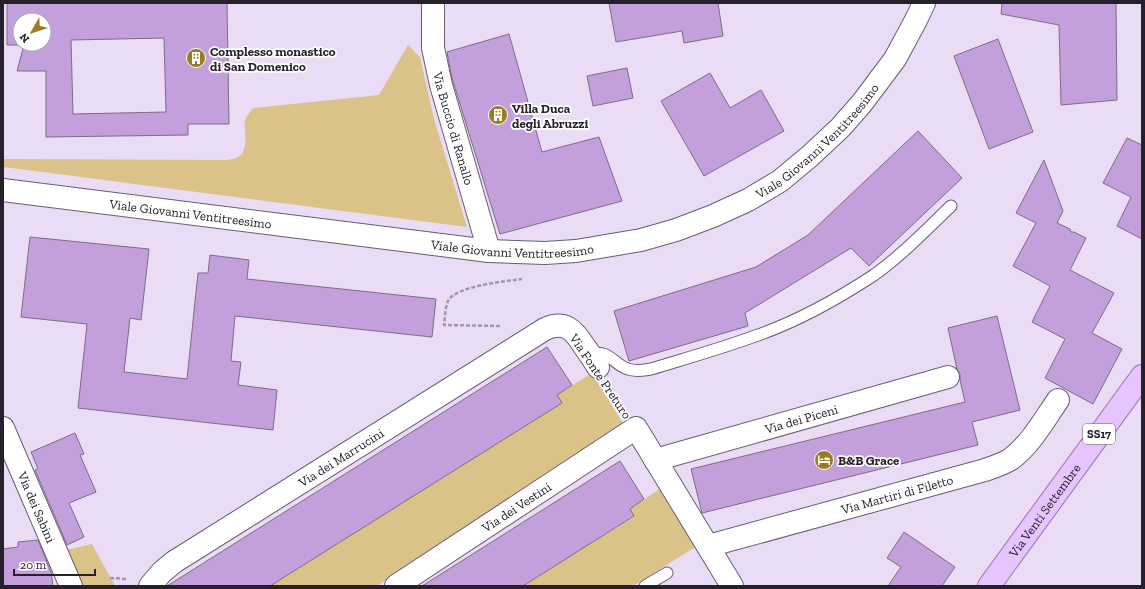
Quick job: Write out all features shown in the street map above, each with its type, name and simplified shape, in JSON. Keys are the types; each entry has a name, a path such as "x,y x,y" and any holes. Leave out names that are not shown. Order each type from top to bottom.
{"main road":[{"name":"Via Venti Settembre","path":"989,586 1142,376"}],"street":[{"name":"Via Buccio di Ranallo","path":"433,3 434,48 441,85 489,251"},
{"name":"Viale Giovanni Ventitreesimo","path":"3,190 489,251 539,253 576,251 641,240 676,230 713,216 748,200 780,181 810,156 840,128 862,103 895,59 924,3"},
{"name":"Via Fonte Preturo","path":"536,334 551,326 562,326 568,328 577,336 595,362"},
{"name":"Via dei Marrucini","path":"150,586 162,572 174,562 536,334"},
{"name":"Via dei Piceni","path":"656,460 948,377"},
{"name":"Via Martiri di Filetto","path":"708,546 999,465 1011,459 1022,450 1058,400"},
{"name":"Via dei Sabini","path":"3,428 71,586"},
{"name":"Via Fonte Preturo","path":"636,428 732,586"},
{"name":"Via dei Vestini","path":"396,586 636,428"}],"lane":[{"path":"595,362 597,354 604,354 623,367 631,370 651,369 772,330 833,300 874,274 905,249 951,206"},
{"path":"645,586 666,573"}],"path":[{"path":"524,279 468,288 456,293 448,301 444,325 523,327 531,329 536,334"},
{"name":"Via Fonte Preturo","path":"595,362 636,428"}],"shaded area":[{"path":"408,45 420,57 434,119 467,227 4,167 3,159 233,159 238,157 244,151 245,122 247,116 253,108 379,95"},
{"path":"592,373 624,425 377,586 270,586 562,403 557,395"},
{"path":"661,488 697,546 633,586 523,586 562,562 557,554 587,536 592,543 634,517 630,509"},
{"path":"92,544 114,584 113,586 82,586 66,550"}],"building":[{"name":"Complesso monastico di San Domenico","path":"7,3 227,3 229,124 188,124 188,135 46,137 46,71 17,71 22,52 52,52 52,12 12,12 12,45 7,45","holes":["164,38 166,112 73,114 71,40"]},
{"path":"609,3 718,3 723,36 684,43 682,31 616,42"},
{"path":"1002,3 1116,3 1117,100 1061,105 1059,25 1001,14"},
{"name":"Villa Duca degli Abruzzi","path":"509,34 542,152 599,137 622,201 500,234 452,78 447,52"},
{"path":"998,39 1033,132 989,149 954,56"},
{"path":"627,68 633,98 593,106 587,76"},
{"path":"710,73 730,108 761,90 784,131 704,176 661,101"},
{"path":"918,131 962,178 869,266 851,248 745,313 748,326 629,361 614,311 756,267 808,235"},
{"path":"1127,138 1142,145 1142,239 1117,226 1131,197 1103,183"},
{"path":"1044,160 1063,211 1057,223 1070,229 1071,232 1086,238 1070,270 1114,293 1092,333 1122,349 1093,404 1045,378 1065,339 1032,322 1050,286 1013,266 1036,223 1016,213"},
{"path":"30,237 149,249 141,320 130,318 124,372 187,379 198,273 208,273 210,255 249,260 247,279 436,299 432,337 235,316 231,361 241,362 238,385 277,390 273,430 78,408 87,324 21,317"},
{"path":"997,316 1020,410 972,422 978,445 702,513 691,469 965,402 960,374 957,369 948,328"},
{"path":"547,347 572,385 557,395 562,403 270,586 167,586"},
{"path":"75,433 84,454 80,455 96,492 69,503 84,537 67,545 35,470 38,469 31,452"},
{"path":"620,461 644,499 630,509 634,516 523,586 422,586"},
{"path":"904,532 955,567 942,586 888,586 901,567 887,558"},
{"path":"38,540 51,572 53,586 3,586 3,549 18,547 18,542"}],"place":[{"name":"Complesso monastico di San Domenico","path":"196,58"},
{"name":"Villa Duca degli Abruzzi","path":"498,115"},
{"name":"B&B Grace","path":"824,460"}]}
